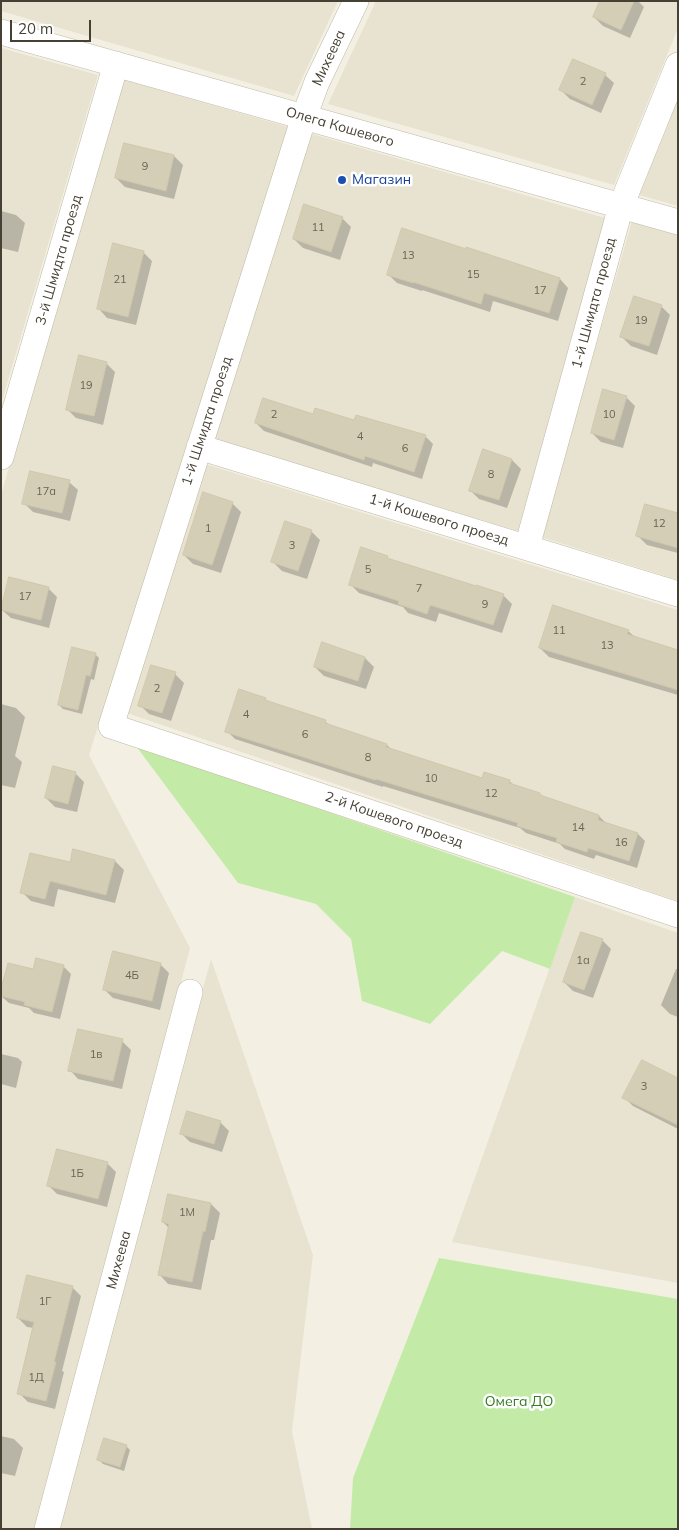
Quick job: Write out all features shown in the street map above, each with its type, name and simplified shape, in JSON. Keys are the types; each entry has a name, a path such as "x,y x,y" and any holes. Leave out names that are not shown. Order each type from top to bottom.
{"street":[{"name":"Михеева","path":"304,116 317,82 356,1"},
{"name":"Олега Кошевого","path":"1,32 678,222"},
{"name":"3-й Шмидта проезд","path":"1,457 116,64"},
{"name":"1-й Шмидта проезд","path":"527,547 621,206 678,65"},
{"name":"1-й Шмидта проезд","path":"111,726 304,116"},
{"name":"1-й Кошевого проезд","path":"199,447 678,594"},
{"name":"2-й Кошевого проезд","path":"111,726 678,916"},
{"name":"Михеева","path":"47,1529 190,992"}],"shaded area":[{"path":"1,1 338,1 294,96 1,11"},
{"path":"376,1 678,1 678,28 614,185 328,104"},
{"path":"1,48 98,75 1,404"},
{"path":"122,79 288,127 89,755 190,948 36,1529 1,1529 1,495"},
{"path":"678,99 678,206 639,195"},
{"path":"312,134 605,218 518,531 213,439"},
{"path":"632,221 678,234 678,580 541,537"},
{"path":"205,464 678,610 678,901 127,713"},
{"path":"575,897 678,933 678,1283 452,1242"},
{"path":"211,959 313,1255 292,1431 312,1529 55,1529"}],"green space":[{"path":"136,746 575,897 550,969 502,951 430,1024 362,1001 351,939 316,904 238,883"},
{"name":"Омега ДО","path":"439,1258 678,1299 678,1529 350,1529 353,1478"}],"building":[{"path":"600,1 634,1 621,30 593,17"},
{"path":"573,59 606,73 592,105 559,90"},
{"path":"124,143 174,155 166,191 115,178"},
{"path":"304,204 343,217 331,252 293,239"},
{"path":"402,228 560,278 549,313 484,293 481,304 387,275"},
{"path":"113,243 144,251 128,317 97,309"},
{"path":"634,296 662,305 649,346 620,337"},
{"path":"79,355 107,362 94,416 66,410"},
{"path":"603,389 627,396 614,440 591,433"},
{"path":"263,398 313,414 315,408 354,420 356,415 426,435 414,472 365,456 364,460 255,423"},
{"path":"483,449 512,459 499,500 469,491"},
{"path":"30,471 70,480 62,513 22,504"},
{"path":"203,492 233,502 212,565 183,555"},
{"path":"645,504 678,513 678,548 636,536"},
{"path":"285,521 312,530 298,571 271,562"},
{"path":"361,547 388,556 387,558 504,594 493,625 430,605 427,614 398,604 399,601 349,585"},
{"path":"9,577 49,587 41,620 1,610"},
{"path":"553,605 629,630 627,634 678,650 678,690 539,648"},
{"path":"322,642 365,657 358,681 314,667"},
{"path":"72,647 96,653 90,676 86,675 78,710 58,705"},
{"path":"151,665 176,672 162,713 138,706"},
{"path":"239,689 266,698 265,700 326,720 325,723 387,744 386,747 482,778 484,772 510,780 509,783 599,815 598,820 638,833 629,861 588,848 587,852 556,842 557,838 517,826 518,823 225,732"},
{"path":"53,766 76,772 68,804 45,798"},
{"path":"73,849 115,860 106,895 50,881 45,899 20,893 30,853 70,862"},
{"path":"581,932 603,939 584,990 563,982"},
{"path":"113,951 161,963 152,1001 103,990"},
{"path":"36,958 64,965 52,1012 24,1005 25,1002 1,996 8,963 33,969"},
{"path":"78,1029 123,1039 113,1081 68,1071"},
{"path":"642,1060 678,1078 678,1125 622,1098"},
{"path":"187,1111 221,1121 214,1144 180,1134"},
{"path":"57,1149 108,1162 98,1199 47,1186"},
{"path":"168,1194 211,1203 192,1282 158,1275 169,1224 162,1222"},
{"path":"27,1275 73,1286 46,1401 17,1394 34,1322 17,1318"},
{"path":"104,1438 127,1445 120,1467 97,1460"}],"place":[{"name":"Магазин","path":"342,180"}]}
